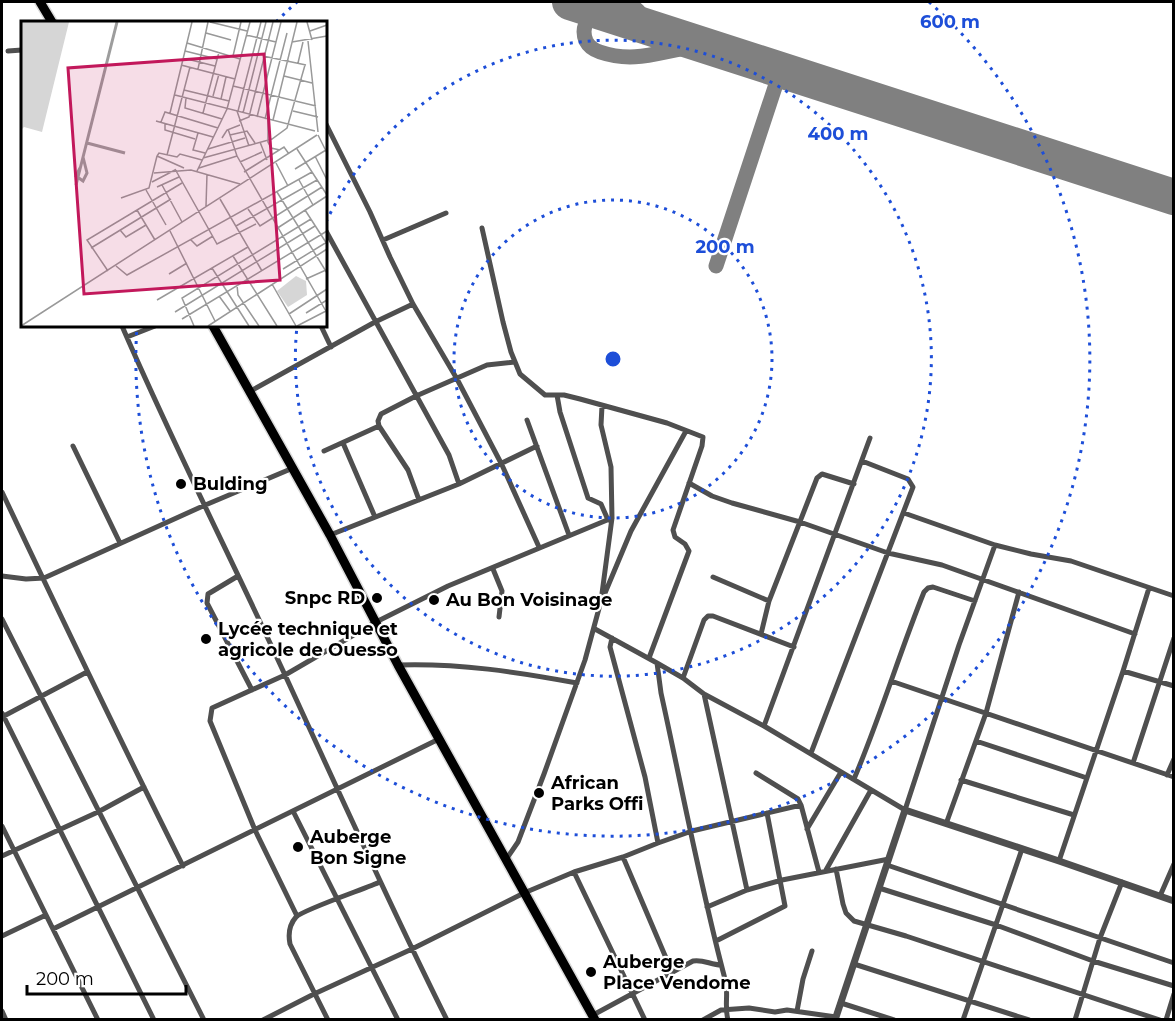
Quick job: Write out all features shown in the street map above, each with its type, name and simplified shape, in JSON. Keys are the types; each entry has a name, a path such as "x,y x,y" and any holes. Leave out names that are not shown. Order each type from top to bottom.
{"highway":[{"path":"40,2 51,21"},
{"path":"214,327 594,1017"}],"street":[{"path":"8,51 21,50"},
{"path":"327,126 413,304 458,379 502,465 539,547"},
{"path":"382,240 446,213"},
{"path":"482,228 503,322 520,374 542,392 550,395 580,399 667,423 702,436 704,439 673,530 675,537 685,544 689,551 649,658"},
{"path":"327,233 451,460 459,484"},
{"path":"249,392 375,322 413,304"},
{"path":"122,327 203,506 285,675 336,790 447,1020"},
{"path":"127,337 152,327"},
{"path":"321,327 331,347"},
{"path":"419,500 408,470 379,426 378,421 381,414 487,365 515,362"},
{"path":"556,395 588,498 601,504 610,519"},
{"path":"507,858 518,842 577,683 595,629 601,601 610,519 611,462 601,425 602,406"},
{"path":"527,420 569,535"},
{"path":"324,451 379,426"},
{"path":"601,601 631,531 686,431"},
{"path":"764,726 870,438"},
{"path":"343,443 375,517"},
{"path":"73,446 120,543"},
{"path":"330,535 459,484 537,446"},
{"path":"811,753 913,488 911,481 862,461"},
{"path":"2,576 26,579 44,578 293,468"},
{"path":"761,634 769,601 819,475 854,484"},
{"path":"689,483 712,496 800,522 888,553 933,563 1135,634"},
{"path":"2,492 87,672 183,866"},
{"path":"904,513 995,545 1071,561 1173,596"},
{"path":"297,916 255,830 210,721 209,714 212,708 285,675 376,621 448,586 610,519"},
{"path":"703,1020 719,1011 749,1008 775,1012 797,1011 836,1018 995,545"},
{"path":"493,569 502,591 499,617"},
{"path":"238,576 208,594 207,603 252,690"},
{"path":"713,577 769,601"},
{"path":"854,779 873,735 924,592 933,587 975,601"},
{"path":"1059,861 1149,588"},
{"path":"946,824 986,713 1019,592"},
{"path":"683,678 704,620 708,616 794,647"},
{"path":"2,619 204,1020"},
{"path":"595,629 649,658 683,678 704,694 811,753 905,810 1173,901"},
{"path":"612,638 610,647 645,777 658,843"},
{"path":"1133,763 1173,638"},
{"path":"657,663 661,693 707,907 726,982 725,1010 728,1020"},
{"path":"398,665 444,665 577,683"},
{"path":"1123,671 1173,686"},
{"path":"87,672 2,716 154,1020"},
{"path":"891,681 1170,776 1173,759"},
{"path":"704,694 747,890"},
{"path":"53,929 294,813 440,739"},
{"path":"976,741 1087,778"},
{"path":"807,829 841,772"},
{"path":"756,773 798,799 819,872"},
{"path":"962,780 1074,815"},
{"path":"2,856 98,812 144,787"},
{"path":"826,870 871,790"},
{"path":"266,1019 524,893 574,872 623,857 692,831 801,805"},
{"path":"294,813 398,1020"},
{"path":"716,941 784,907 786,903 767,813"},
{"path":"2,826 98,1020"},
{"path":"963,1020 1022,849"},
{"path":"623,857 672,972"},
{"path":"707,907 747,890 782,880 826,870 888,862 1173,963"},
{"path":"1160,896 1173,864"},
{"path":"836,869 846,913 854,921 1084,993 1160,1020"},
{"path":"574,872 645,1020"},
{"path":"328,1020 288,936 289,930 297,916 380,882"},
{"path":"1075,1020 1100,938 1122,882"},
{"path":"879,888 996,925 1094,961 1173,986"},
{"path":"2,936 46,915"},
{"path":"797,1011 812,951"},
{"path":"594,1017 693,961 700,960 721,965"},
{"path":"854,964 1029,1020"},
{"path":"1166,1020 1173,994"},
{"path":"841,1003 894,1020"},
{"path":"2,1011 6,1020"}],"taxiway":[{"path":"651,27 632,6 620,3 595,12 585,25 584,32 586,41 592,48 615,56 642,56 709,46"},
{"path":"716,266 781,69"}],"runway":[{"path":"570,2 1174,197"}],"place":[{"name":"Bulding","path":"181,484"},
{"name":"Snpc RD","path":"377,598"},
{"name":"Au Bon Voisinage","path":"434,600"},
{"name":"Lycée technique et agricole de Ouesso","path":"206,639"},
{"name":"African Parks Offi","path":"539,793"},
{"name":"Auberge Bon Signe","path":"298,847"},
{"name":"Auberge Place Vendome","path":"591,972"}]}
